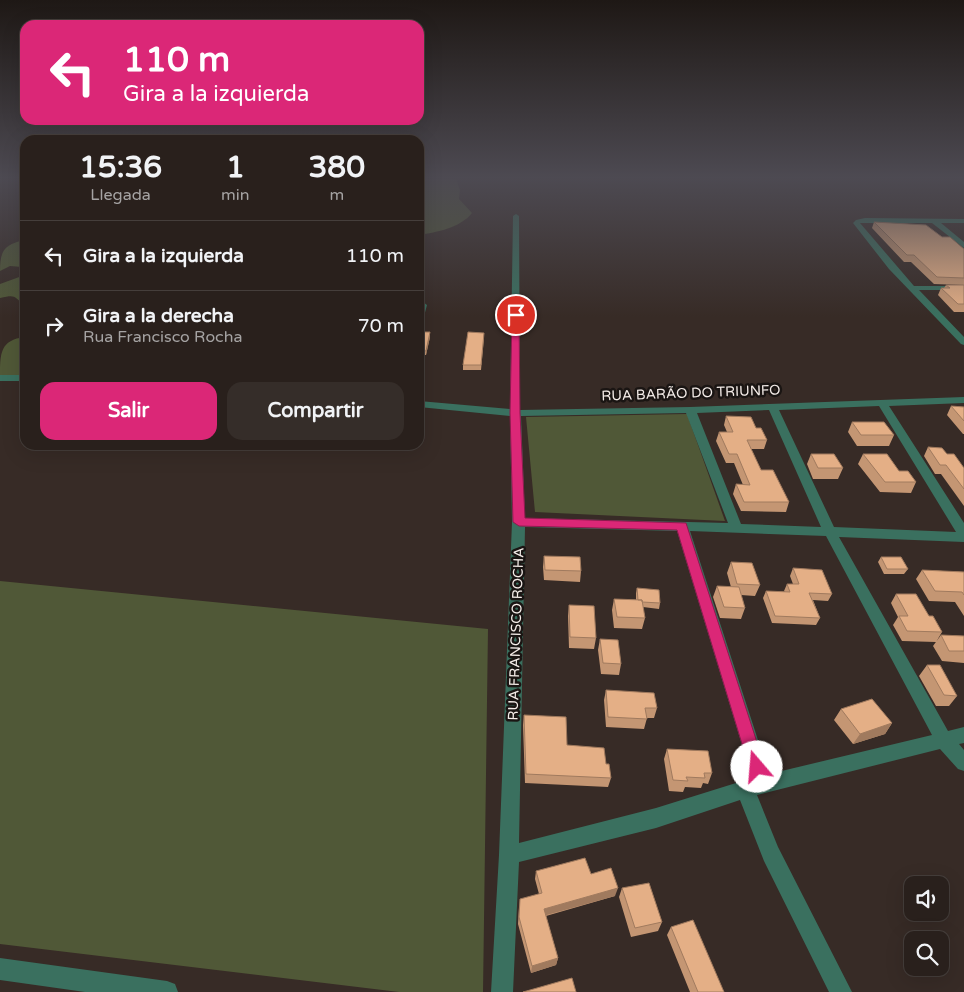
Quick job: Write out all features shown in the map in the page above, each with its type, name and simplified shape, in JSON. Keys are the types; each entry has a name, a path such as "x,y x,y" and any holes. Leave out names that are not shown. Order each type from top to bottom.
{"street":[{"name":"RUA FRANCISCO ROCHA","path":"502,992 509,855 519,522 515,413 516,225"},
{"path":"858,225 892,267 964,342"},
{"path":"940,225 964,246"},
{"path":"913,288 964,288"},
{"path":"0,378 20,378"},
{"name":"RUA BARÃO DO TRIUNFO","path":"424,404 515,413 690,410 964,400"},
{"path":"882,403 964,535"},
{"path":"772,406 830,532 944,741 964,763"},
{"path":"690,410 736,528"},
{"path":"519,522 964,535"},
{"path":"682,526 771,854 841,992"},
{"path":"509,855 656,818 754,787 964,736"},
{"path":"0,970 167,992"}],"green space":[{"path":"424,225 456,225 441,231 424,234"},
{"path":"20,241 20,267 10,266 0,271 2,253 8,246"},
{"path":"20,277 20,301 12,296 0,298 0,284"},
{"path":"20,338 20,375 0,378 0,361 3,349 11,341"},
{"path":"687,414 725,521 535,512 526,417"},
{"path":"0,581 488,629 483,992 399,992 0,944"}],"building":[{"path":"877,225 926,225 942,237 950,237 964,249 964,278 937,277 914,255 907,255"},
{"path":"946,285 964,285 964,304 958,304 941,288 950,288"},
{"path":"424,332 430,332 426,351 424,351"},
{"path":"468,332 484,333 481,365 463,365"},
{"path":"951,406 964,407 964,421"},
{"path":"726,416 751,417 756,428 761,428 767,440 747,440 761,470 773,470 789,502 744,502 736,484 750,485 737,454 729,454 719,432 733,432"},
{"path":"852,422 884,422 894,435 861,435"},
{"path":"928,447 942,448 947,454 954,454 964,468 964,489 946,465 940,465"},
{"path":"811,454 834,454 843,468 818,468"},
{"path":"863,454 887,454 899,471 908,471 916,482 885,482"},
{"path":"544,556 580,557 581,571 545,570"},
{"path":"881,557 901,557 908,569 887,569"},
{"path":"731,562 752,563 760,585 737,584"},
{"path":"793,568 822,570 832,594 809,593 820,618 775,616 766,591 790,592 787,584 799,584"},
{"path":"922,570 964,572 964,595 962,592 935,591"},
{"path":"717,586 739,587 745,608 724,607"},
{"path":"637,588 659,590 660,603 638,600"},
{"path":"896,594 916,594 929,616 933,616 942,632 907,631 899,616 908,616"},
{"path":"614,599 642,600 645,618 617,617"},
{"path":"569,605 594,606 596,638 570,637"},
{"path":"941,635 964,636 964,651 949,651"},
{"path":"600,639 618,640 621,664 603,663"},
{"path":"927,665 940,665 957,696 944,695"},
{"path":"606,690 654,693 657,708 645,708 647,719 608,717"},
{"path":"872,699 892,723 860,734 841,709"},
{"path":"524,715 566,717 567,745 604,748 606,764 609,764 611,778 526,774"},
{"path":"667,749 708,751 712,773 704,773 705,778 686,777 688,781 673,780"},
{"path":"585,858 591,874 611,868 618,888 544,909 558,958 532,966 519,917 520,899 542,893 536,871"},
{"path":"649,883 662,922 635,928 622,888"},
{"path":"693,920 724,992 698,992 671,927"},
{"path":"572,978 576,992 523,992"}],"route":[{"path":"516,315 515,413 519,522 682,526 757,767"}]}
